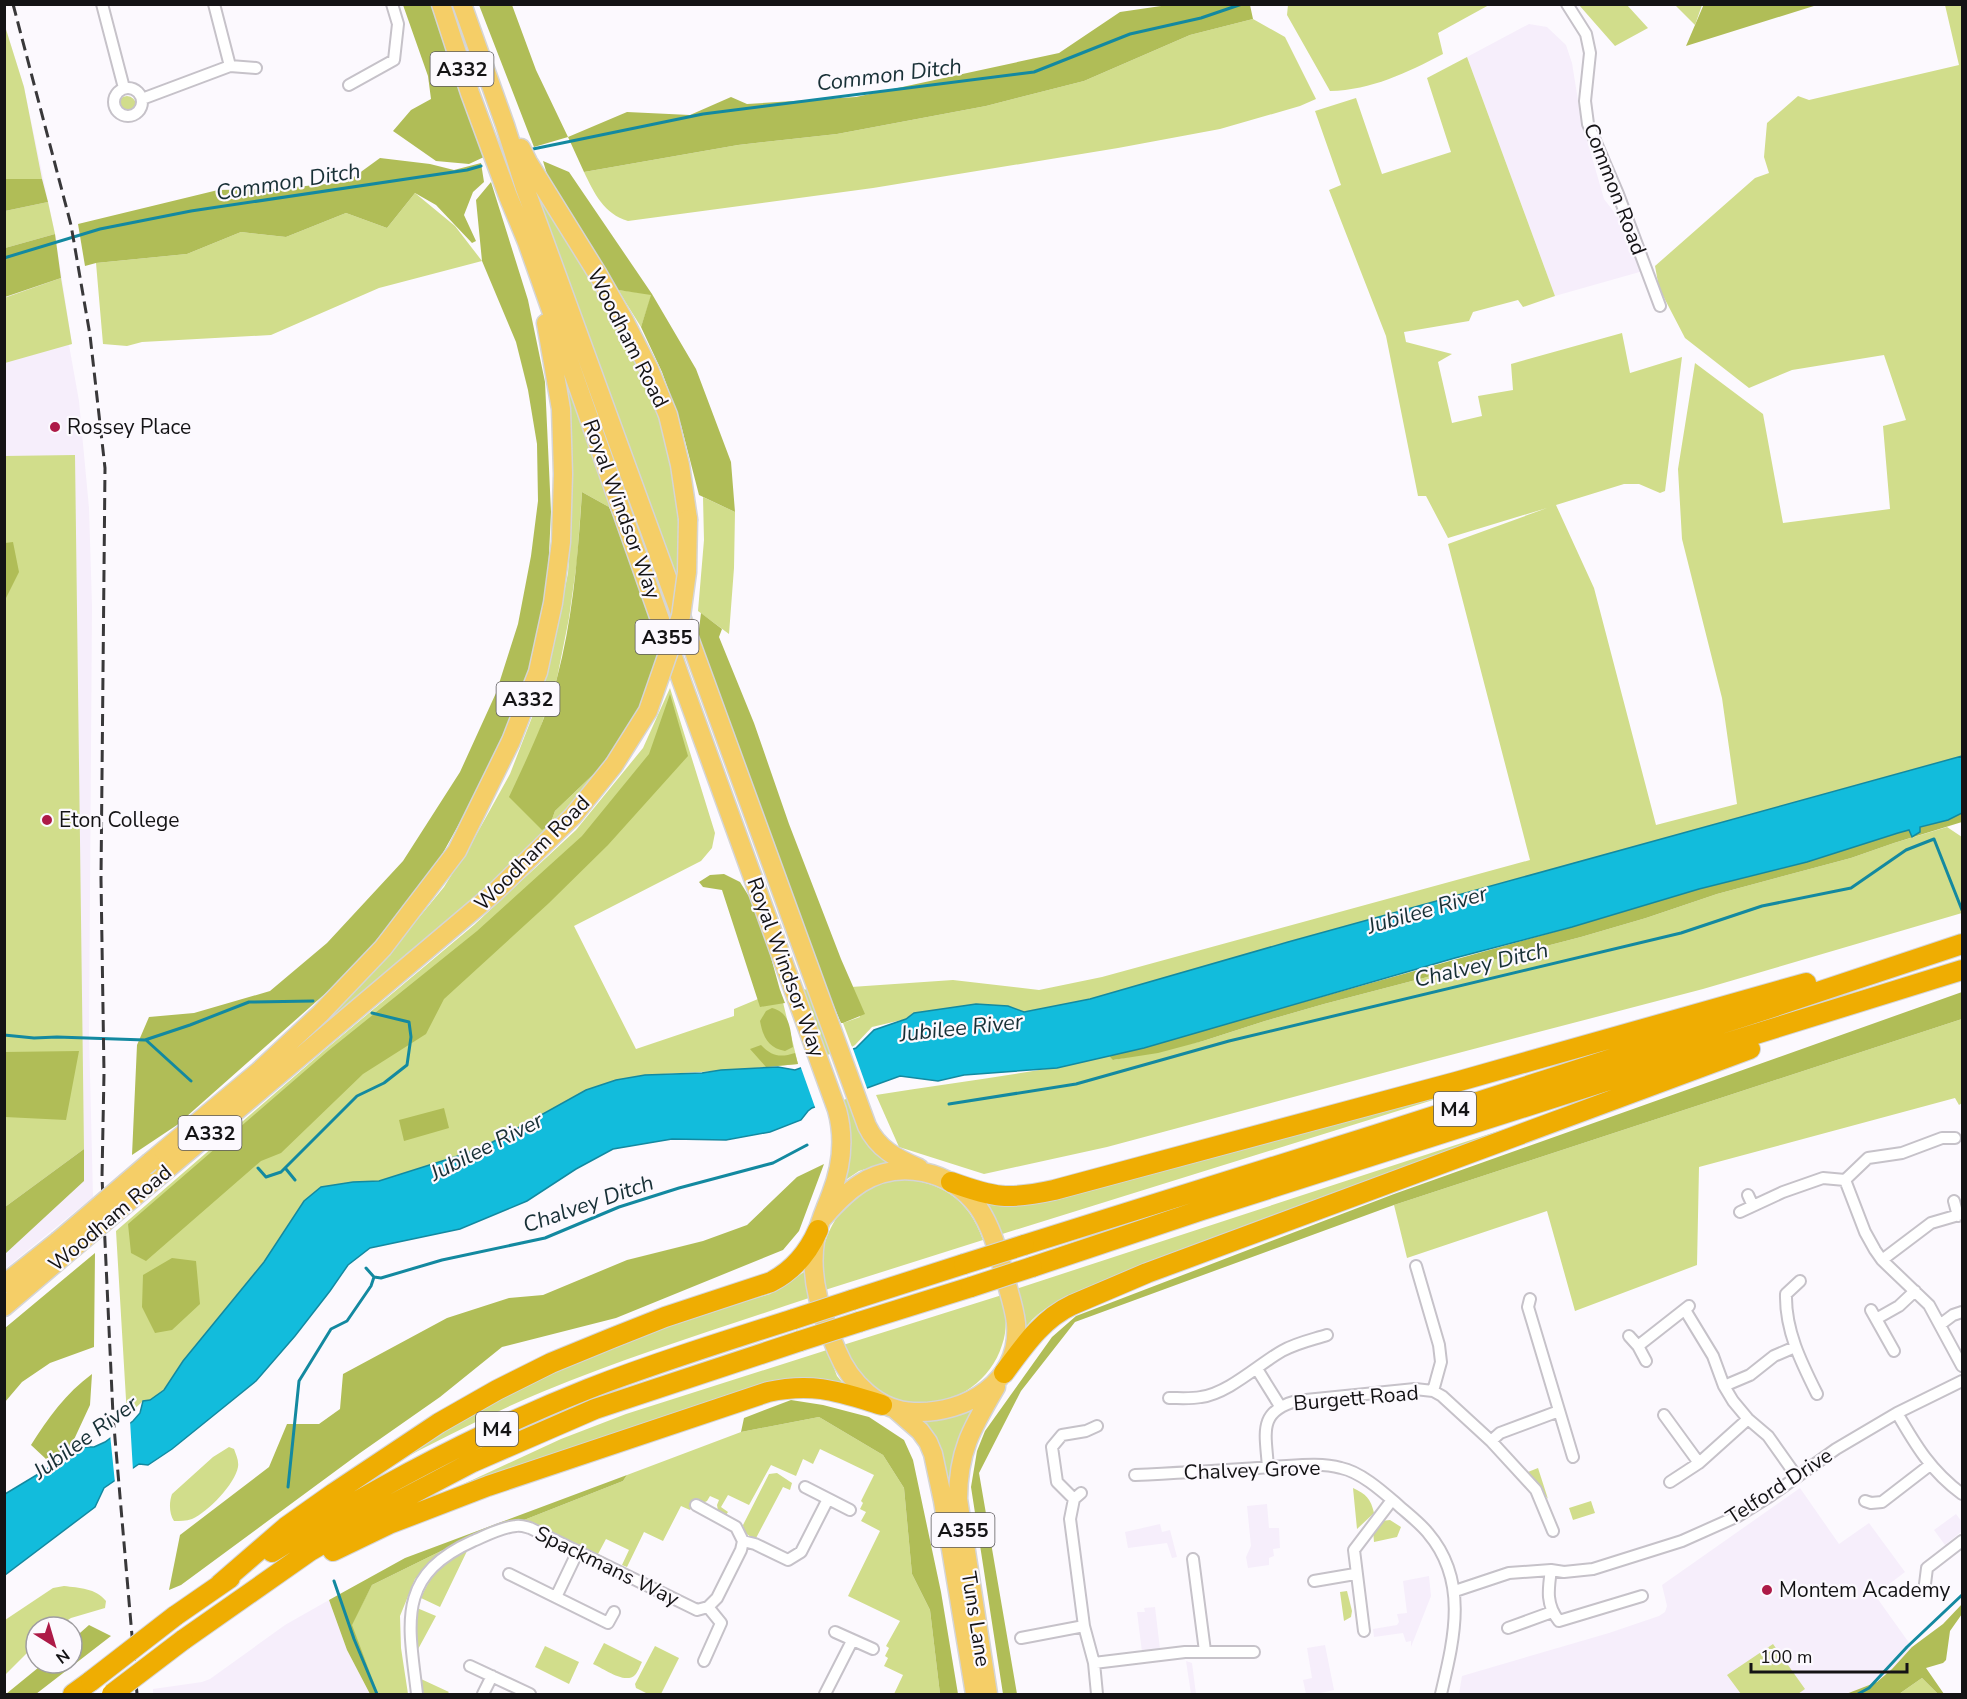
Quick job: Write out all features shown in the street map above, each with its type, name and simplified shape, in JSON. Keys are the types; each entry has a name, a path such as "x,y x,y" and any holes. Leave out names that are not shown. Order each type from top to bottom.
{"highway":[{"name":"M4","path":"73,1695 220,1584 372,1492 507,1424 625,1375 794,1318 1731,1021 1962,944"},
{"name":"M4","path":"943,1178 981,1193 1004,1197 1028,1196 1479,1076 1797,985 1883,969"},
{"name":"M4","path":"112,1695 183,1640 310,1551 374,1514 473,1462 595,1409 1212,1207 1962,970"},
{"name":"M4","path":"1004,1374 1045,1322 1072,1305 1147,1274 1744,1051 1867,1001"},
{"name":"M4","path":"220,1584 286,1527 377,1463 472,1403 580,1350 665,1317 771,1282 800,1260 811,1245 819,1225"},
{"name":"M4","path":"260,1586 389,1524 488,1486 768,1392 790,1387 815,1388 837,1392 889,1408"}],"main road":[{"name":"Royal Windsor Way","path":"441,4 485,133 527,242 682,682 837,1110 842,1135 840,1163 819,1225"},
{"name":"Woodham Road","path":"4,1306 494,893 573,816 614,765 648,711 681,616 687,572 688,519 680,465 668,415 649,369 608,293 533,185 528,162 508,124 462,5"},
{"name":"Royal Windsor Way","path":"533,185 828,1021 870,1133 879,1145 894,1156 943,1178"},
{"name":"Woodham Road","path":"4,1284 259,1071 320,1014 383,948 457,851 511,741 538,672 553,603 561,542 563,485 561,409 550,342 527,242"},
{"path":"819,1225 852,1190 877,1175 907,1170 943,1178"},
{"name":"Tuns Lane","path":"943,1178 969,1197 977,1206 994,1237 1016,1323 1014,1343 1004,1374 965,1443 958,1481 958,1499 988,1695"},
{"name":"Tuns Lane","path":"819,1225 814,1253 814,1277 837,1353 850,1375 920,1431 928,1442 937,1469 975,1695"},
{"path":"889,1408 926,1412 952,1409 985,1392 1004,1374"}],"street":[{"path":"102,4 124,88"},
{"path":"214,4 230,66"},
{"path":"349,85 394,60 398,24 392,4"},
{"name":"Common Road","path":"1567,4 1586,34 1590,53 1585,101 1588,124 1618,194 1660,306"},
{"path":"142,99 230,66 256,68"},
{"path":"124,88 137,90 142,99 142,108 131,117 122,116 116,110 114,101 116,94 124,88"},
{"path":"1740,1212 1783,1192 1823,1178 1845,1180 1868,1158 1902,1153 1942,1138 1955,1138"},
{"path":"1845,1180 1866,1232 1882,1260 1929,1305 1962,1366"},
{"path":"1748,1195 1754,1206"},
{"path":"1882,1260 1931,1223 1960,1215 1954,1201"},
{"path":"1416,1266 1439,1345 1441,1362 1433,1391"},
{"path":"1800,1281 1786,1294 1785,1312 1795,1347 1816,1394"},
{"path":"1894,1351 1873,1315 1899,1306 1915,1291"},
{"path":"1530,1299 1528,1307 1573,1456"},
{"path":"1638,1346 1687,1308 1713,1356 1724,1386 1748,1419 1768,1436 1797,1477"},
{"path":"1941,1324 1953,1315 1962,1312"},
{"path":"1169,1398 1181,1392 1203,1397 1257,1369 1281,1351 1301,1347 1326,1335"},
{"path":"1629,1336 1638,1346 1646,1361"},
{"path":"1724,1386 1750,1375 1773,1356 1795,1347"},
{"path":"1257,1369 1280,1406"},
{"name":"Telford Drive","path":"1455,1591 1509,1573 1593,1569 1682,1541 1738,1516 1836,1449 1897,1413 1962,1381"},
{"name":"Burgett Road","path":"1268,1468 1266,1431 1269,1417 1280,1406 1296,1401 1416,1389 1433,1391 1442,1396 1491,1441 1536,1490 1554,1517 1553,1531"},
{"path":"1491,1441 1500,1433 1559,1411"},
{"path":"1897,1413 1930,1465 1960,1487"},
{"path":"1671,1418 1699,1463"},
{"path":"1670,1482 1699,1463 1748,1419"},
{"path":"1090,1432 1062,1435 1052,1447 1057,1482 1077,1496 1070,1520 1084,1626 1094,1663 1098,1695"},
{"path":"1865,1501 1882,1502 1930,1465"},
{"name":"Chalvey Grove","path":"1135,1475 1311,1466 1341,1468 1359,1476 1392,1500 1429,1533 1447,1562 1455,1591 1454,1638 1441,1695"},
{"path":"805,1487 850,1509"},
{"path":"696,1505 735,1527 743,1541 755,1544 788,1560 801,1552 828,1499"},
{"path":"1364,1631 1355,1574 1354,1550 1392,1500"},
{"name":"Spackmans Way","path":"417,1695 409,1623 416,1591 432,1567 452,1551 516,1526 530,1528 697,1610 708,1607 717,1598 741,1550 743,1541"},
{"path":"1925,1584 1927,1568 1962,1541"},
{"path":"556,1597 578,1551"},
{"path":"1193,1559 1205,1652"},
{"path":"1551,1570 1547,1594 1552,1612 1559,1621 1642,1596"},
{"path":"509,1574 608,1623 614,1612"},
{"path":"1314,1581 1355,1574"},
{"name":"Spackmans Way","path":"704,1661 721,1623 708,1607"},
{"path":"1508,1628 1552,1612"},
{"path":"1021,1638 1084,1626"},
{"path":"835,1632 873,1649"},
{"path":"825,1695 852,1641"},
{"path":"1094,1663 1185,1652 1254,1652"},
{"path":"470,1666 530,1695"},
{"path":"483,1695 492,1676"}],"shaded area":[{"name":"Eton College","path":"4,23 24,87 55,234 72,344 69,345 79,401 89,508 92,606 89,1034 93,1197 5,1269"},
{"path":"1529,24 1547,27 1566,45 1572,63 1581,119 1604,199 1621,221 1643,271 1555,296 1467,57"},
{"name":"Montem Academy","path":"1800,1488 1839,1544 1869,1523 1905,1572 1875,1595 1912,1647 1877,1682 1846,1694 1459,1694 1462,1676 1659,1616 1665,1612 1667,1606 1662,1585"},
{"path":"1267,1504 1269,1528 1279,1528 1280,1548 1273,1549 1274,1556 1269,1558 1269,1565 1248,1568 1246,1557 1251,1546 1247,1506"},
{"path":"1956,1514 1962,1522 1962,1531 1945,1545 1934,1530"},
{"path":"1160,1524 1162,1532 1170,1530 1177,1557 1172,1558 1167,1543 1128,1548 1125,1532"},
{"path":"1429,1576 1431,1596 1411,1647 1411,1641 1406,1642 1403,1633 1374,1637 1373,1629 1397,1625 1399,1622 1397,1614 1407,1613 1403,1581"},
{"path":"329,1600 347,1650 370,1694 153,1694 153,1689 210,1679 285,1625"},
{"path":"1155,1607 1160,1649 1142,1652 1137,1612 1145,1612 1144,1608"},
{"path":"1325,1645 1334,1690 1306,1694 1303,1680 1312,1678 1307,1648"},
{"path":"1186,1661 1192,1663 1196,1694 1191,1694"}],"green space":[{"path":"1288,4 1489,5 1438,33 1443,54 1402,74 1374,84 1330,91 1287,15"},
{"path":"1704,4 1817,4 1817,5 1686,46"},
{"path":"403,5 431,5 484,157 469,164 436,161 393,131 411,110 431,99 428,76"},
{"path":"479,5 512,5 536,70 568,137 534,147"},
{"path":"1168,5 1250,5 1253,19 1190,35 1084,81 986,106 837,134 738,145 584,172 568,137 627,112 690,115 731,97 747,104 856,97 1059,53 1120,12"},
{"path":"1579,5 1627,5 1648,28 1615,46"},
{"path":"1675,5 1702,5 1695,25"},
{"path":"1945,5 1962,5 1962,756 1090,999 1024,1012 1008,1006 914,1013 906,1019 872,1027 852,1047 843,1023 860,1017 851,987 953,980 1039,990 1102,977 1530,860 1448,544 1547,508 1448,538 1426,496 1418,496 1386,336 1329,190 1341,185 1315,111 1356,98 1382,174 1451,152 1427,78 1467,57 1555,296 1523,307 1518,300 1473,312 1469,321 1404,332 1406,342 1452,354 1438,362 1452,423 1482,416 1478,396 1513,390 1511,364 1622,333 1630,373 1682,357 1665,491 1660,493 1639,484 1624,484 1556,505 1594,588 1656,825 1737,804 1722,698 1682,539 1678,469 1695,363 1763,414 1783,523 1890,509 1883,426 1906,420 1884,355 1792,370 1749,388 1685,338 1659,288 1655,266 1755,178 1769,173 1764,157 1767,123 1798,96 1809,100 1959,65"},
{"path":"1253,19 1285,37 1316,99 1300,106 1220,129 1118,148 873,188 628,221 606,208 584,172 738,145 837,134 986,106 1084,81 1190,35"},
{"path":"4,23 24,87 42,179 5,179"},
{"path":"127,96 133,99 136,105 133,111 127,114 121,111 118,105 121,99"},
{"path":"380,158 430,164 454,170 481,163 484,182 473,192 464,215 476,241 472,243 436,205 415,193 387,228 346,213 286,237 241,232 187,254 85,266 78,224 218,190 274,189 347,182"},
{"path":"543,161 569,172 652,294 696,369 731,462 735,512 699,495 681,425 662,372 641,327 651,295 618,290 550,184"},
{"path":"5,179 42,179 48,202 5,211"},
{"path":"491,182 528,300 545,382 551,512 546,618 504,743 434,869 353,969 177,1125 132,1155 137,1045 149,1017 194,1013 270,991 327,943 403,861 460,772 496,693 518,624 531,556 538,501 537,444 528,390 516,342 482,261 476,200"},
{"path":"415,193 455,226 482,261 379,288 271,335 142,342 127,346 103,344 96,263 187,254 241,232 286,237 346,213 387,228"},
{"path":"535,195 561,228 637,351 682,483 681,589 664,555"},
{"path":"48,202 55,234 5,248 5,211"},
{"path":"55,234 61,278 5,297 5,248"},
{"path":"61,278 72,344 5,363 4,298"},
{"path":"618,290 652,294 641,327"},
{"path":"560,350 614,504 609,507 582,492 577,561 569,618 557,678 539,732 550,825 555,811 624,745 522,863 261,1083 359,987 444,887 510,774 536,707 553,648 568,573 572,514 571,468"},
{"name":"Eton College","path":"75,455 84,1149 5,1207 4,456"},
{"path":"582,492 609,507 632,559 665,649 624,745 555,811 550,825 542,830 509,797 536,739 563,655 574,586"},
{"path":"703,497 735,512 729,634 698,611 704,540"},
{"path":"13,542 19,572 5,600 5,543"},
{"path":"701,613 722,629 719,637 754,723 789,824 841,959 865,1014 843,1023 841,1023 816,964 698,637"},
{"path":"670,688 715,833 712,848 701,861 574,926 636,1049 734,1016 734,1009 780,990 798,1064 645,1075 586,1090 480,1149 379,1181 353,1182 304,1201 264,1262 183,1361 164,1390 150,1400 143,1401 127,1416 116,1231 326,1049 474,925 576,830 643,748"},
{"path":"670,694 688,756 608,845 549,903 444,999 426,1034 363,1074 281,1153 261,1161 146,1261 131,1253 128,1224 328,1051 477,931 582,836 649,754"},
{"path":"1962,813 1962,822 1851,858 1717,894 1581,937 1324,1004 1158,1053 1113,1060 1109,1056 1572,927 1699,889 1807,862 1898,833 1909,830 1912,836 1920,827 1948,820"},
{"path":"1947,827 1962,837 1962,913 1703,989 1107,1147 984,1174 899,1147 876,1095 1022,1073 1109,1056 1114,1060 1203,1041 1324,1004 1581,937 1717,894 1851,858"},
{"path":"724,874 740,882 758,911 785,1003 760,1007 722,890 703,887 699,882 710,875"},
{"path":"802,989 809,990 861,1134 868,1145 889,1162 859,1171 841,1183 845,1167"},
{"path":"1962,992 1962,1019 1394,1205 1075,1322 1021,1391 979,1473 1017,1694 1003,1694 971,1487 977,1451 985,1431 1052,1337 1076,1316 1394,1194"},
{"path":"772,1008 783,1014 790,1029 793,1047 785,1051 770,1044 763,1032 760,1021 766,1011"},
{"path":"1962,1019 1962,1103 1959,1105 1955,1098 1699,1167 1697,1265 1575,1311 1547,1211 1407,1258 1394,1205"},
{"path":"761,1045 768,1052 776,1055 795,1053 798,1064 766,1067 750,1049"},
{"path":"79,1051 66,1120 5,1117 5,1052"},
{"path":"1542,1066 999,1235 983,1199"},
{"path":"1572,1107 1069,1296 1043,1311 1022,1332 1016,1289"},
{"path":"444,1108 449,1128 404,1141 399,1120"},
{"path":"84,1149 84,1181 5,1254 5,1207"},
{"path":"824,1164 799,1231 783,1250 616,1318 502,1347 440,1397 181,1585 169,1590 180,1535 269,1467 287,1424 319,1424 340,1409 343,1374 447,1318 509,1298 543,1295 627,1260 703,1241 747,1225 797,1177"},
{"path":"897,1179 927,1183 951,1194 970,1213 983,1240 825,1290 822,1256 828,1233 834,1222 857,1195 881,1183"},
{"path":"95,1253 94,1347 50,1363 22,1382 5,1402 5,1328"},
{"path":"172,1258 196,1261 200,1304 172,1330 155,1333 142,1307 143,1275"},
{"path":"804,1272 809,1298 608,1366 522,1400 389,1466 496,1396 669,1324 770,1294"},
{"path":"1002,1295 1006,1326 1002,1345 994,1362 970,1389 954,1397 937,1402 919,1403 901,1400 884,1393 859,1374 843,1345"},
{"path":"827,1350 837,1376 847,1388 821,1381 455,1490 455,1488 561,1439 626,1414"},
{"path":"92,1374 90,1405 71,1446 46,1459 31,1445 58,1406"},
{"path":"791,1400 823,1405 869,1417 904,1440 913,1460 941,1592 958,1694 940,1694 930,1610 912,1574 904,1488 883,1455 819,1417 741,1432 744,1418"},
{"path":"975,1407 947,1498 920,1421 948,1417"},
{"path":"819,1417 883,1455 904,1488 912,1574 930,1610 940,1694 894,1694 903,1675 884,1666 889,1648 886,1646 900,1621 848,1596 880,1531 861,1521 866,1512 860,1509 863,1503 861,1501 874,1475 820,1449 813,1464 803,1459 796,1476 771,1465 749,1505 728,1495 721,1507 728,1512 726,1515 718,1511 719,1500 710,1496 703,1503 696,1499 690,1510 681,1506 663,1541 644,1532 627,1567 622,1565 629,1550 606,1539 598,1554 606,1558 604,1561 524,1520 623,1481 627,1475 741,1432"},
{"path":"229,1447 234,1449 238,1464 232,1481 213,1504 198,1515 190,1520 174,1521 170,1508 172,1494 213,1457"},
{"path":"1538,1468 1548,1499 1528,1472"},
{"path":"777,1473 792,1483 790,1490 783,1487 755,1540 744,1532 743,1525 769,1474"},
{"path":"627,1475 623,1481 524,1520 487,1531 372,1585 352,1625 378,1694 370,1694 347,1650 329,1600 405,1558"},
{"path":"1353,1488 1367,1498 1374,1513 1357,1529"},
{"path":"1591,1501 1595,1513 1573,1520 1569,1508"},
{"path":"1390,1520 1401,1527 1397,1537 1374,1542 1373,1530 1381,1521"},
{"path":"468,1549 440,1607 421,1598 439,1569"},
{"path":"441,1551 415,1579 400,1616 401,1648 408,1694 378,1694 351,1625 372,1585"},
{"path":"64,1586 87,1589 97,1593 106,1601 105,1608 81,1615 24,1615 24,1656 5,1675 5,1620 53,1588"},
{"path":"1347,1591 1352,1611 1351,1617 1344,1621 1340,1592"},
{"path":"1962,1604 1962,1614 1950,1631 1946,1660 1926,1668 1944,1694 1938,1694 1922,1678 1899,1694 1846,1694 1877,1682 1912,1647 1943,1624"},
{"path":"417,1608 436,1616 416,1653 413,1631"},
{"path":"89,1625 111,1636 84,1657 84,1629"},
{"path":"604,1643 642,1662 635,1675 631,1678 620,1677 593,1664"},
{"path":"1773,1644 1805,1689 1798,1694 1741,1694 1727,1675"},
{"path":"545,1646 579,1662 569,1684 535,1667"},
{"path":"655,1646 679,1658 661,1694 648,1694 636,1688 635,1684"},
{"path":"29,1675 61,1675 36,1694 6,1694"},
{"path":"1922,1678 1938,1694 1899,1694"},
{"path":"421,1679 449,1692 447,1694 423,1694"}],"water":[{"name":"Jubilee River","path":"1962,756 1962,813 1948,820 1920,827 1920,832 1912,837 1909,830 1898,833 1807,862 1699,889 1144,1048 1057,1068 964,1075 938,1081 900,1076 812,1108 801,1120 770,1132 726,1140 672,1139 613,1149 576,1169 527,1201 460,1229 370,1248 348,1265 295,1336 256,1381 172,1449 148,1465 139,1464 104,1488 95,1507 5,1575 5,1494 83,1447 94,1447 105,1442 133,1421 140,1413 143,1401 150,1400 164,1390 183,1361 264,1262 304,1201 321,1187 379,1181 480,1149 586,1090 616,1080 645,1075 721,1070 778,1067 795,1070 856,1048 874,1030 906,1019 914,1013 976,1004 1008,1006 1024,1012 1090,999"}],"pier":[{"path":"852,1046 868,1091 816,1110 800,1065"},
{"path":"130,1420 133,1471 115,1483 110,1434"}],"waterway":[{"name":"Common Ditch","path":"533,149 703,114 1034,72 1130,34 1201,18 1242,4"},
{"name":"Common Ditch","path":"4,258 100,229 191,211 467,170 481,166"},
{"name":"Chalvey Ditch","path":"949,1104 1076,1084 1229,1041 1681,933 1762,906 1851,888 1906,850 1934,839 1962,910"},
{"path":"4,1035 34,1038 145,1040 249,1002 313,1001"},
{"path":"258,1168 266,1177 281,1172 357,1096 384,1083 407,1065 411,1037 409,1022 372,1013"},
{"path":"146,1040 191,1081"},
{"name":"Chalvey Ditch","path":"374,1277 381,1278 442,1260 545,1238 619,1207 773,1163 807,1145"},
{"path":"286,1169 295,1180"},
{"path":"366,1268 374,1277"},
{"path":"288,1487 299,1381 331,1329 347,1321 371,1286 374,1277"},
{"path":"334,1581 354,1639 377,1694"},
{"path":"1858,1694 1869,1688 1907,1647 1962,1595"}],"railway":[{"path":"13,4 71,225 90,335 105,468 101,879 104,1073 102,1177 113,1415 137,1694"}],"place":[{"name":"Rossey Place","path":"55,427"},
{"name":"Eton College","path":"47,820"},
{"name":"Montem Academy","path":"1767,1590"}]}
